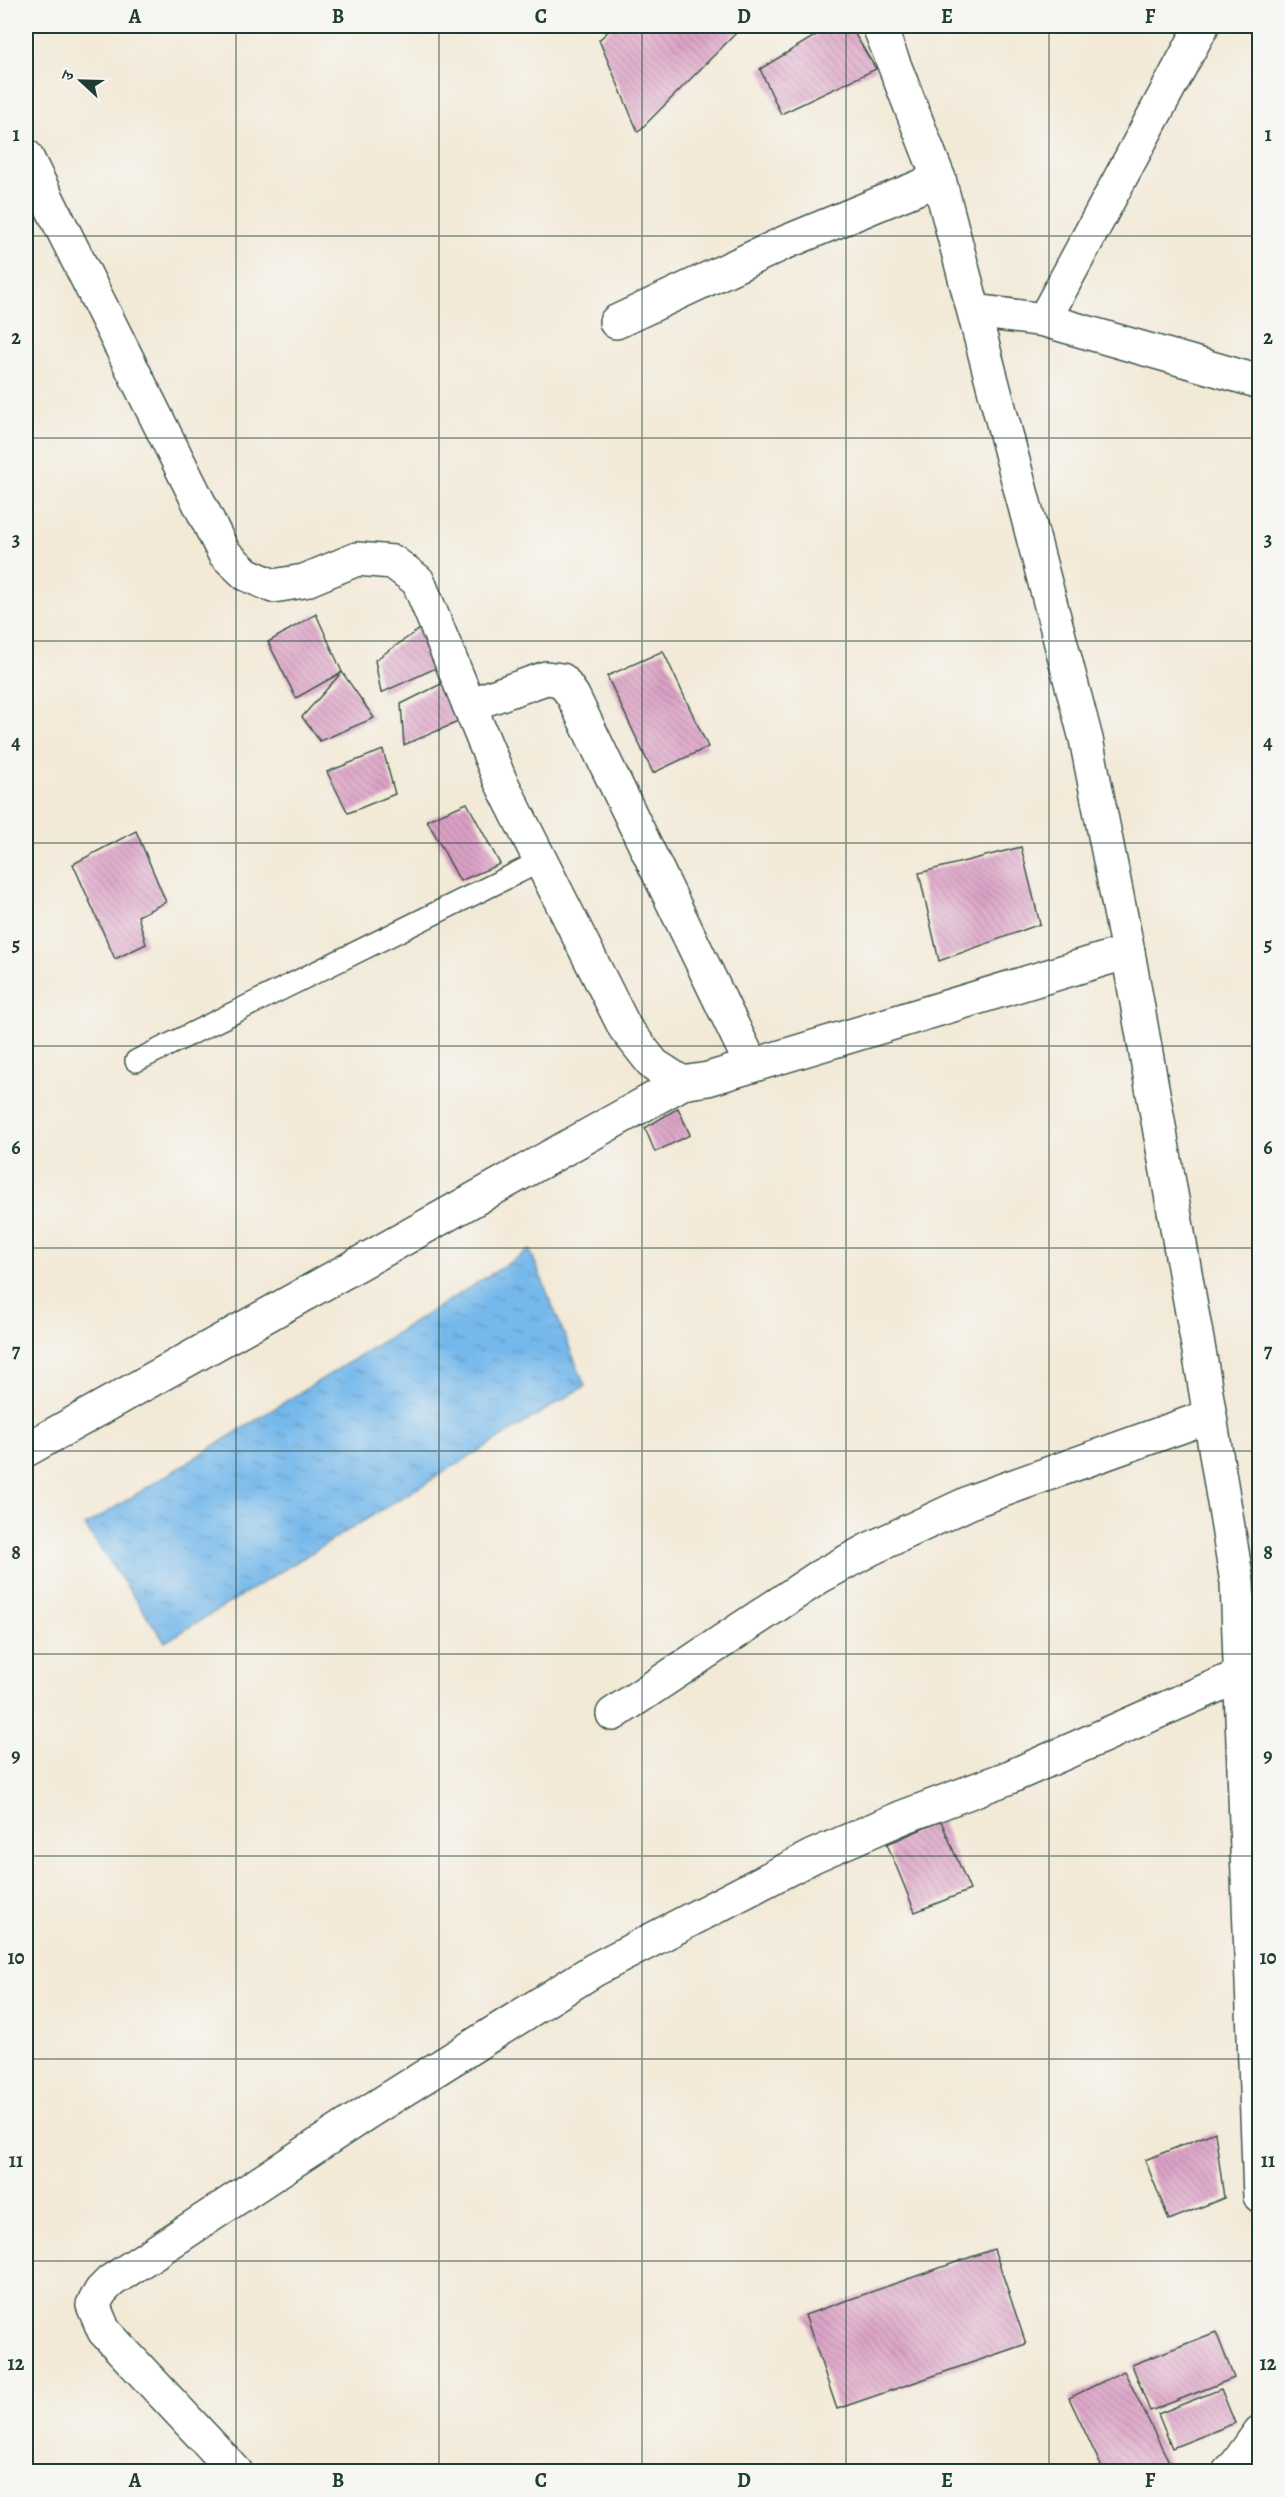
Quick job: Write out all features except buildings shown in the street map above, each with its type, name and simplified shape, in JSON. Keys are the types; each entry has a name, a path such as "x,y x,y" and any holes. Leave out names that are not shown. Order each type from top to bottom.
{"street":[{"path":"879,26 939,179 1086,739 1128,952 1210,1416 1237,1582 1260,2196"},
{"path":"1044,320 1202,26"},
{"path":"26,156 224,553 246,574 273,586 304,581 357,559 393,562 418,581 500,780 625,1028 654,1065 682,1083"},
{"path":"616,322 784,243 939,179"},
{"path":"975,311 1044,320 1260,382"},
{"path":"469,705 546,678 562,680 566,685 751,1064"},
{"path":"26,1450 682,1083 708,1079 751,1064 1128,952"},
{"path":"613,1714 819,1577 870,1549 975,1500 1210,1416"},
{"path":"236,2472 105,2331 97,2319 93,2305 101,2291 111,2282 368,2112 594,1970 813,1856 903,1817 1010,1777 1241,1675"},
{"path":"1229,2472 1260,2432"}],"lane":[{"path":"136,1061 541,861"}],"water":[{"path":"530,1250 585,1386 165,1642 85,1526"}]}
